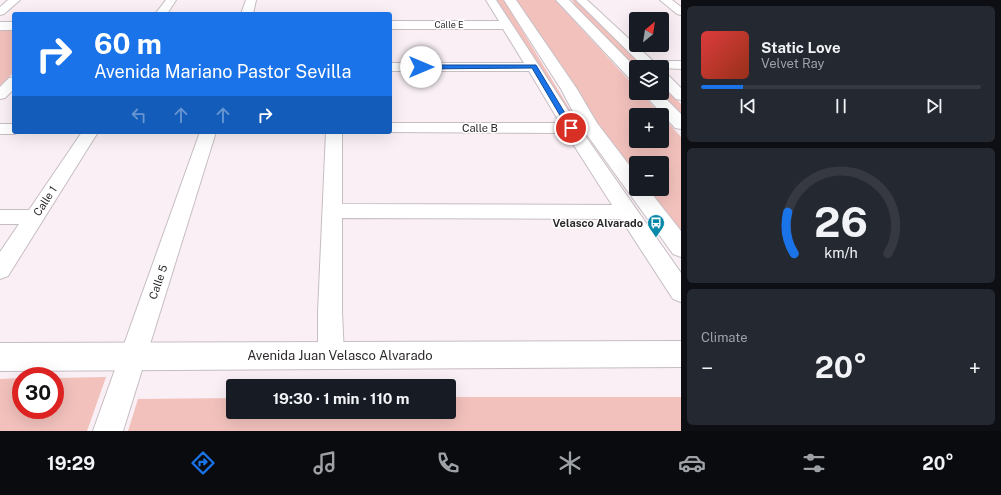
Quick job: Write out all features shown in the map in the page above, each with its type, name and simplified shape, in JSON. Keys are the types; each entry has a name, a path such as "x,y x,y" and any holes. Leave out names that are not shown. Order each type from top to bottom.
{"main road":[{"path":"510,0 569,89 589,125 629,179"},
{"path":"562,0 629,70"},
{"path":"658,100 681,124"},
{"path":"642,196 681,248"},
{"name":"Avenida Juan Velasco Alvarado","path":"0,356 681,354"}],"street":[{"path":"0,12 15,0"},
{"path":"162,12 171,0"},
{"path":"248,12 251,0"},
{"path":"491,0 571,128 681,292"},
{"path":"581,0 645,60"},
{"path":"665,0 681,12"},
{"name":"Calle E","path":"392,25 508,25"},
{"path":"0,26 12,26"},
{"path":"669,65 681,65"},
{"path":"392,67 534,67"},
{"path":"0,95 12,83"},
{"path":"669,84 681,96"},
{"name":"Calle B","path":"392,128 571,128"},
{"path":"0,129 12,129"},
{"name":"Calle 1","path":"0,270 89,134"},
{"name":"Calle 5","path":"108,431 207,134"},
{"path":"331,355 334,134"},
{"path":"332,211 628,212"},
{"path":"0,217 34,217"}],"shaded area":[{"path":"496,0 504,0 587,138 519,34"},
{"path":"516,0 555,0 629,80 629,100 647,100 655,108 629,108 629,148 669,148 669,124 681,137 681,241 648,196 669,196 669,156 629,156 629,169 597,126 583,100"},
{"path":"572,0 577,0 637,60 629,60 629,63 579,12"},
{"path":"0,31 12,31 12,74 0,86"},
{"path":"669,92 681,104 681,117 665,100 669,100"},
{"path":"106,377 87,431 0,431 0,379 12,378 12,419 64,419 64,378"},
{"path":"456,397 681,397 681,431 128,431 138,399 226,398 226,419 456,419"}],"place":[{"name":"Velasco Alvarado","path":"656,238"}],"route":[{"path":"421,67 534,67 571,128"}]}
